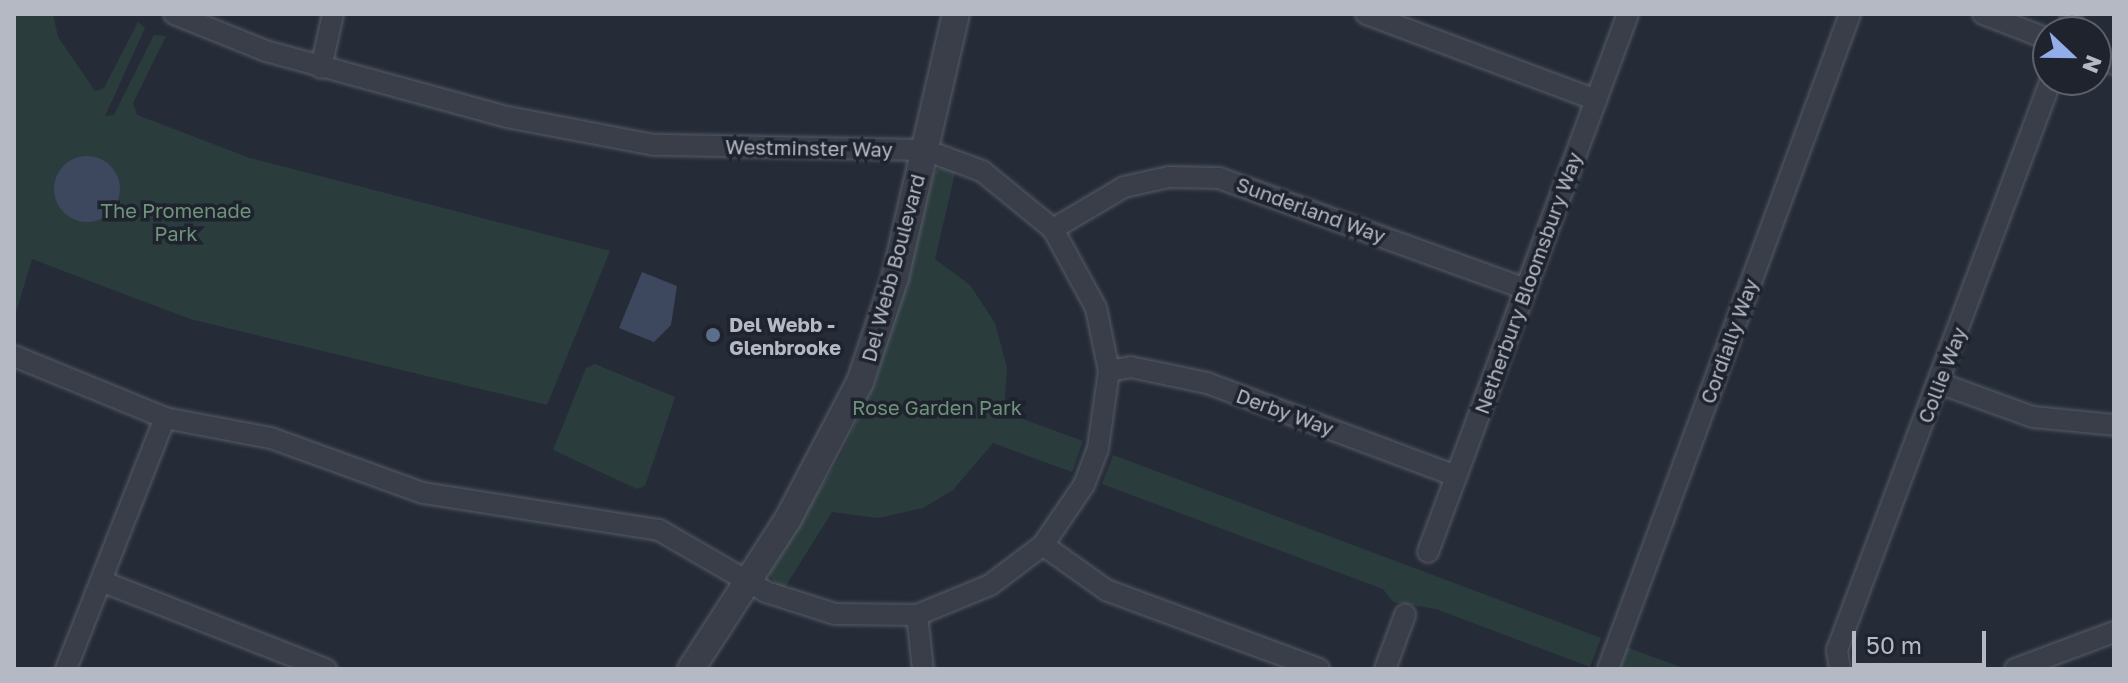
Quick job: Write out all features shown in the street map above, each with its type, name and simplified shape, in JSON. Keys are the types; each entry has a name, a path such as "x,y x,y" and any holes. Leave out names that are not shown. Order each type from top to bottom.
{"street":[{"name":"Westminster Way","path":"14,356 165,418 271,438 423,493 659,530 793,605 835,614 917,615 990,585 1043,545 1084,485 1098,448 1109,371 1096,308 1053,229 994,178 925,150 654,145 507,117 321,68 174,14"},
{"path":"321,68 333,14"},
{"name":"Del Webb Boulevard","path":"691,669 750,582 860,382 925,150 956,14"},
{"path":"1367,14 1596,100"},
{"name":"Netherbury Bloomsbury Way","path":"1428,552 1628,14"},
{"name":"Cordially Way","path":"1608,669 1850,14"},
{"path":"1983,14 2032,33"},
{"name":"Collie Way","path":"1840,669 1837,650 2045,96"},
{"name":"Sunderland Way","path":"1053,229 1124,187 1169,177 1219,178 1525,289"},
{"name":"Derby Way","path":"1109,371 1131,367 1207,383 1456,476"},
{"path":"1939,383 2033,417 2114,425"},
{"path":"66,669 165,418"},
{"path":"1043,545 1106,590 1319,669"},
{"path":"101,581 326,669"},
{"path":"917,615 923,669"},
{"path":"1385,669 1405,615"},
{"path":"2015,669 2114,632"}],"green space":[{"name":"The Promenade Park","path":"14,14 53,14 58,37 95,91 104,88 138,22 145,28 105,116 114,115 154,35 166,36 133,103 137,115 250,158 610,251 547,405 190,319 32,259 14,319"},
{"name":"Rose Garden Park","path":"941,167 956,169 935,259 970,285 995,323 1007,368 1004,412 1083,441 1072,472 993,443 953,490 923,508 878,518 832,512 782,592 767,572 840,457 878,375 928,175"},
{"path":"595,364 675,397 645,486 637,489 553,450 586,368"},
{"path":"1113,455 1601,638 1590,667 1436,609 1393,602 1383,589 1102,484"},
{"path":"1626,647 1686,669 1619,669"}],"water":[{"path":"80,156 94,156 106,161 115,170 120,189 118,202 111,213 94,222 80,222 68,217 59,208 54,196 54,182 59,170 68,161"},
{"path":"642,272 677,286 671,325 654,342 619,328"}],"place":[{"name":"Del Webb - Glenbrooke","path":"713,335"}]}
